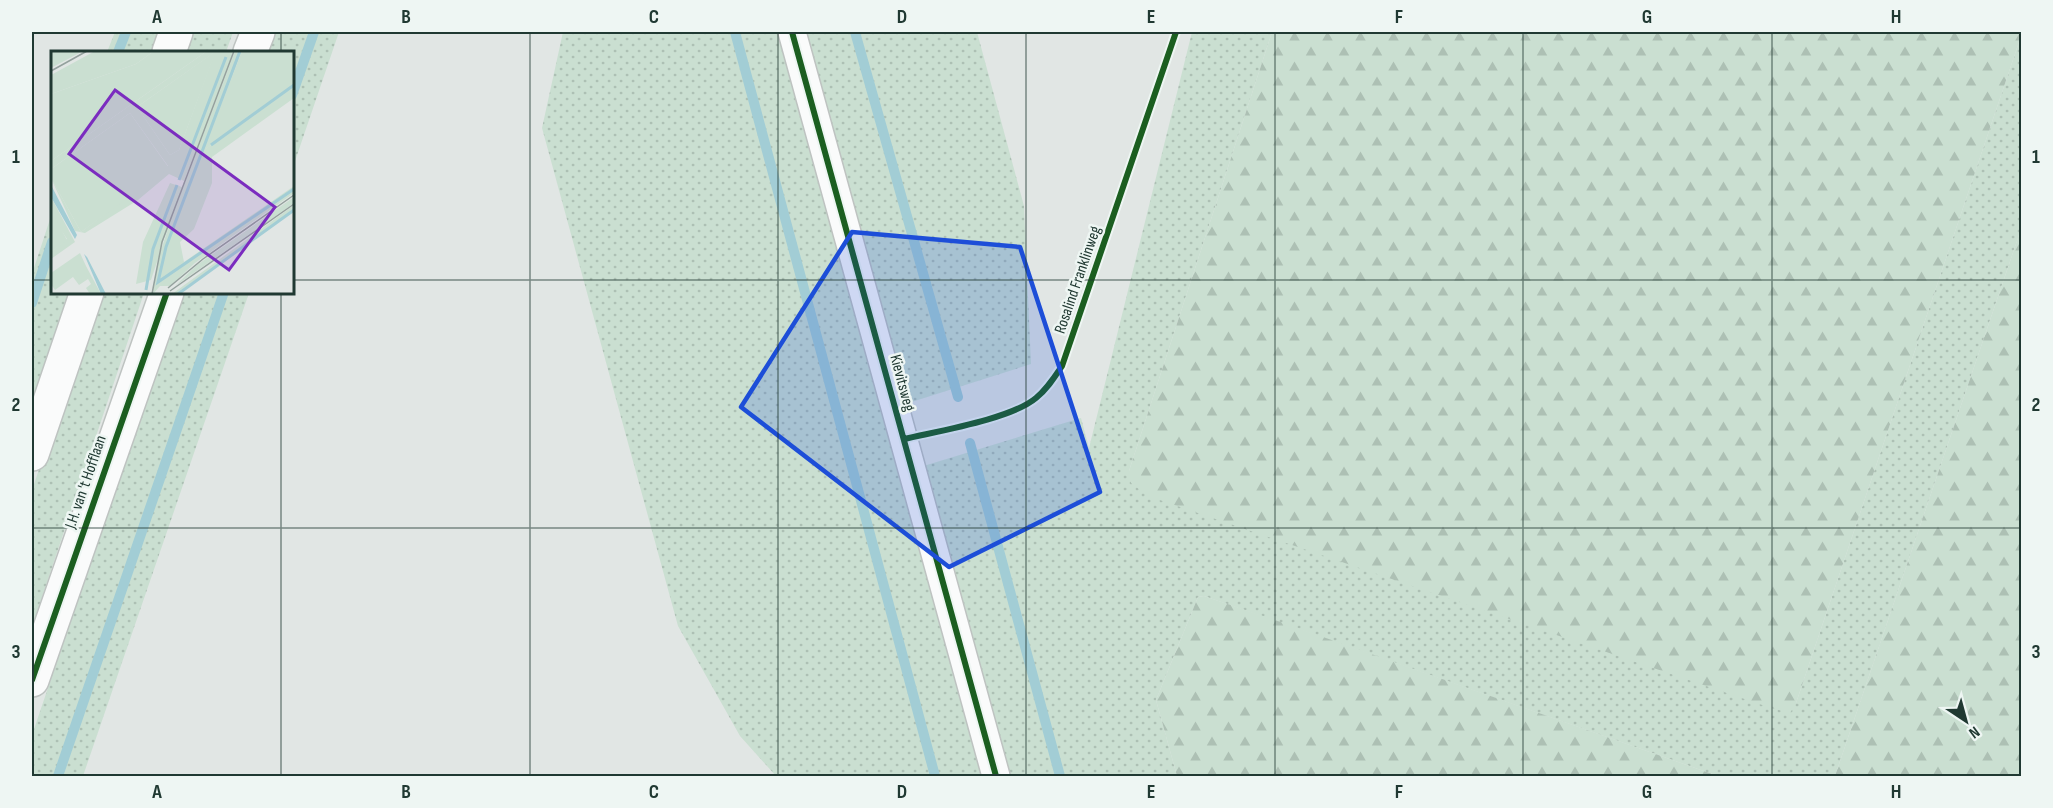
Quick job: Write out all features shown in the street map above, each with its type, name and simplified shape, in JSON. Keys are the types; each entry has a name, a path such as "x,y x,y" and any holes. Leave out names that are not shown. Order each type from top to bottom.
{"street":[{"path":"169,51 176,32"},
{"path":"250,51 258,32"},
{"name":"Kievitsweg","path":"792,32 996,777"},
{"path":"32,454 86,294"},
{"name":"J.H. van 't Hofflaan","path":"32,680 166,294"}],"highlighted area":[{"path":"852,232 1020,247 1100,492 949,567 741,407"}],"green space":[{"path":"115,32 167,32 160,51 107,51"},
{"path":"188,32 233,32 226,51 181,51"},
{"path":"270,32 339,32 294,164 294,51 263,51"},
{"path":"563,32 783,32 986,776 776,776 740,736 678,626 542,128"},
{"path":"803,32 977,32 1024,206 1031,364 902,405"},
{"path":"1192,32 1272,32 1129,471 1796,703 2021,36 2021,229 1835,776 1718,776 1204,596 1198,597 1156,700 1177,776 1006,776 917,468 1081,418 1089,448"},
{"path":"1272,32 2021,32 1796,703 1790,713 1148,496 1131,483 1129,471"},
{"path":"51,216 51,294 78,294 32,429 32,274"},
{"path":"2021,229 2021,776 1835,776"},
{"path":"99,294 144,294 32,627 32,490"},
{"path":"182,294 249,294 83,776 32,776 32,735"},
{"path":"1204,596 1718,776 1177,776 1156,700 1198,597"}],"waterway":[{"path":"118,51 126,32"},
{"path":"294,89 314,32"},
{"path":"735,32 935,776"},
{"path":"855,32 958,397"},
{"path":"32,303 51,245"},
{"path":"58,776 223,294"},
{"path":"970,443 1060,776"}],"cycle path":[{"path":"792,32 996,776"},
{"name":"Rosalind Franklinweg","path":"904,439 1010,412 1036,398 1062,366 1176,32"},
{"path":"32,680 166,294"}]}
